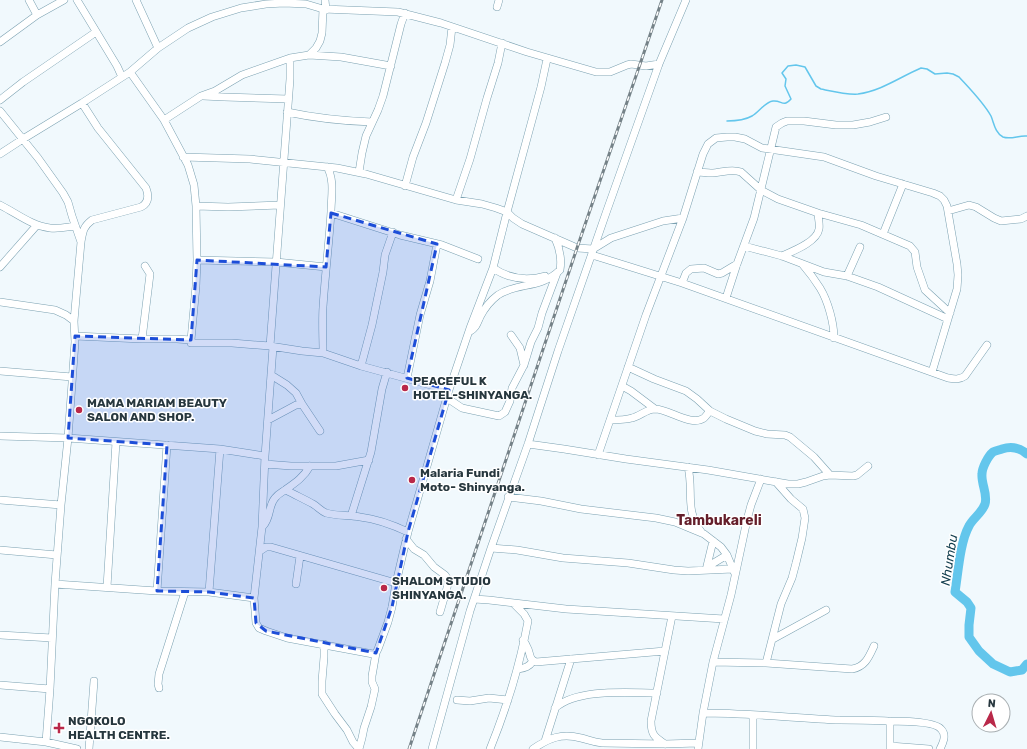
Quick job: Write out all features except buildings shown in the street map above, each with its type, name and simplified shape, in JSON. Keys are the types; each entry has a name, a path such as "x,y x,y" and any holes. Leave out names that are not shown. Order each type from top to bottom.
{"street":[{"path":"28,0 37,15"},
{"path":"0,42 37,15 64,0"},
{"path":"77,0 117,66 122,77"},
{"path":"136,0 158,48"},
{"path":"309,55 316,48 320,40 325,10 325,0"},
{"path":"432,749 470,611 508,497 528,444 558,351 659,64 686,0"},
{"path":"0,154 130,72 158,48 188,28 212,17 241,8 284,1 306,4 325,10 405,13 502,43 547,59 581,69 603,73 614,71 627,64 646,66 659,64"},
{"path":"359,172 366,136 383,96 405,13"},
{"path":"405,186 413,157 426,123 445,63 450,45 452,27"},
{"path":"0,100 96,32"},
{"path":"456,200 470,159 498,63 502,43"},
{"path":"164,120 201,96 215,91 242,75 290,58 309,55 341,57 391,66"},
{"path":"290,58 290,79 276,262 262,527 254,598 256,623 259,628 287,638 373,654 376,652"},
{"path":"359,749 375,689 372,682 372,676 376,652 388,622 392,607 407,535 448,394 493,268 547,59"},
{"path":"130,72 164,120 188,165 194,185 197,260 191,340"},
{"path":"201,96 224,98 288,99"},
{"path":"46,742 57,554 68,438 75,336 74,321 81,242 86,225 92,220 141,207 145,205 148,200 146,188 98,128 82,103"},
{"path":"0,111 63,193 68,202 81,242"},
{"path":"287,112 338,120 372,122"},
{"path":"726,298 754,218 776,127 787,121 853,125 886,117"},
{"path":"598,455 628,367 683,218 706,147 716,138 735,137 745,139 762,148 824,157 927,191 940,196 944,200 948,211 958,269 957,289 932,372"},
{"path":"183,157 250,159 359,172 456,200 482,204 507,212 522,224 577,248 682,282 948,378 960,379 965,376 987,345"},
{"path":"323,353 323,309 331,213 331,177 327,167"},
{"path":"697,172 710,173 737,170 745,175 761,190 778,199 818,213 857,224 910,246 915,252 917,267 925,290 949,316"},
{"path":"883,234 903,184"},
{"path":"0,205 37,225 50,228 75,226"},
{"path":"196,206 228,207 280,205"},
{"path":"948,211 969,205 976,207 1001,221 1021,219 1027,216"},
{"path":"331,213 453,249 478,259"},
{"path":"782,256 801,247 818,233 818,213"},
{"path":"593,252 612,238 658,222 683,218"},
{"path":"0,267 37,225"},
{"path":"361,366 372,325 385,255 393,232"},
{"path":"75,336 177,339 191,340 191,343 232,343 272,346 323,353 361,366 407,378 448,394 456,404 462,408 499,416 508,407 512,388 524,366 531,342 538,328 542,312 557,273 560,270 561,254 555,238"},
{"path":"407,378 420,315 430,281 437,244"},
{"path":"744,246 782,256 824,272 847,276 949,316"},
{"path":"847,276 860,247"},
{"path":"197,260 276,262 326,267"},
{"path":"682,282 686,273 691,269 704,268 718,274 737,264"},
{"path":"803,265 821,290 833,326 834,338"},
{"path":"142,339 150,274 145,266"},
{"path":"493,268 511,277 530,279 557,273"},
{"path":"469,332 477,325 490,302 498,295 509,290 543,281 557,273"},
{"path":"0,302 55,310 74,321"},
{"path":"511,335 520,348 524,366"},
{"path":"628,367 686,391 710,411 726,419 755,431 790,437 814,457 830,475"},
{"path":"0,371 72,376"},
{"path":"351,516 369,460 382,389 387,372"},
{"path":"271,375 296,393 320,431"},
{"path":"622,386 632,391 654,409 692,420 703,419 710,411"},
{"path":"268,420 296,405 302,404"},
{"path":"610,420 632,419 654,409"},
{"path":"0,436 68,438 220,449 265,456"},
{"path":"107,587 116,442"},
{"path":"528,444 688,467 776,482 798,484 822,476 857,475 868,466"},
{"path":"157,591 167,445"},
{"path":"209,592 220,449"},
{"path":"265,464 322,467 369,460"},
{"path":"262,527 266,523 274,499 303,477 310,466"},
{"path":"688,467 690,476 691,508 698,527 704,534 721,547 727,555 734,572"},
{"path":"533,749 554,737 567,736 583,738 594,743 698,746 713,662 734,572 751,505 761,479"},
{"path":"766,663 781,604 792,578 805,526 803,509 791,499 776,482"},
{"path":"286,490 326,513 363,517 391,524 407,535 414,550 424,555 434,567 447,578 447,588 440,612"},
{"path":"508,497 541,501 581,509 656,518 675,522 704,534"},
{"path":"0,500 61,505"},
{"path":"706,568 713,541"},
{"path":"260,551 266,547 271,547 396,583"},
{"path":"491,548 517,550 563,558 628,563 688,571 706,568 734,572"},
{"path":"0,550 57,554"},
{"path":"706,568 727,555"},
{"path":"296,584 300,556"},
{"path":"55,584 157,591 209,592 254,598"},
{"path":"159,688 159,674 185,592"},
{"path":"474,599 601,612 724,619"},
{"path":"470,611 489,600"},
{"path":"514,604 528,620"},
{"path":"490,749 518,669 523,640 533,606"},
{"path":"773,639 826,610"},
{"path":"665,744 654,736 651,729 651,720 672,616"},
{"path":"0,635 52,638"},
{"path":"523,640 533,661"},
{"path":"324,644 322,694 359,749"},
{"path":"713,662 766,663 855,669 866,662 874,646"},
{"path":"533,661 539,662 665,651"},
{"path":"545,741 571,659"},
{"path":"518,669 529,666 533,661"},
{"path":"89,749 94,681"},
{"path":"0,685 50,689"},
{"path":"555,708 560,703 573,698 599,694 621,692 657,693"},
{"path":"457,700 489,698 508,700"},
{"path":"703,713 920,723 937,726 942,729 944,735 940,749"},
{"path":"753,715 753,749"},
{"path":"890,721 890,748 929,749"},
{"path":"0,736 46,742 77,749"}],"highlighted area":[{"path":"331,213 437,244 407,378 449,390 408,532 392,607 376,653 266,631 256,623 254,598 209,592 157,591 167,445 68,438 75,336 191,340 197,260 326,267"}],"waterway":[{"path":"727,121 740,120 749,117 773,101 784,103 788,102 791,99 785,86 786,79 782,73 788,66 796,65 805,67 816,86 821,89 854,94 875,90 921,68 927,69 935,74 947,73 959,77 984,106 991,116 996,130 1003,137 1009,138 1027,136"},
{"name":"Nhumbu","path":"1027,454 1015,448 1005,448 993,452 989,456 982,474 982,482 986,500 982,510 971,523 963,541 955,592 967,602 971,608 969,637 979,651 993,664 1010,672 1022,670 1027,664"}],"railway":[{"path":"409,749 662,0"}],"place":[{"name":"PEACEFUL K HOTEL-SHINYANGA.","path":"405,388"},
{"name":"MAMA MARIAM BEAUTY SALON AND SHOP.","path":"79,410"},
{"name":"Malaria Fundi Moto- Shinyanga.","path":"412,480"},
{"name":"SHALOM STUDIO SHINYANGA.","path":"384,588"},
{"name":"NGOKOLO HEALTH CENTRE.","path":"59,728"}],"district":[{"name":"Tambukareli","path":"719,520"}]}
